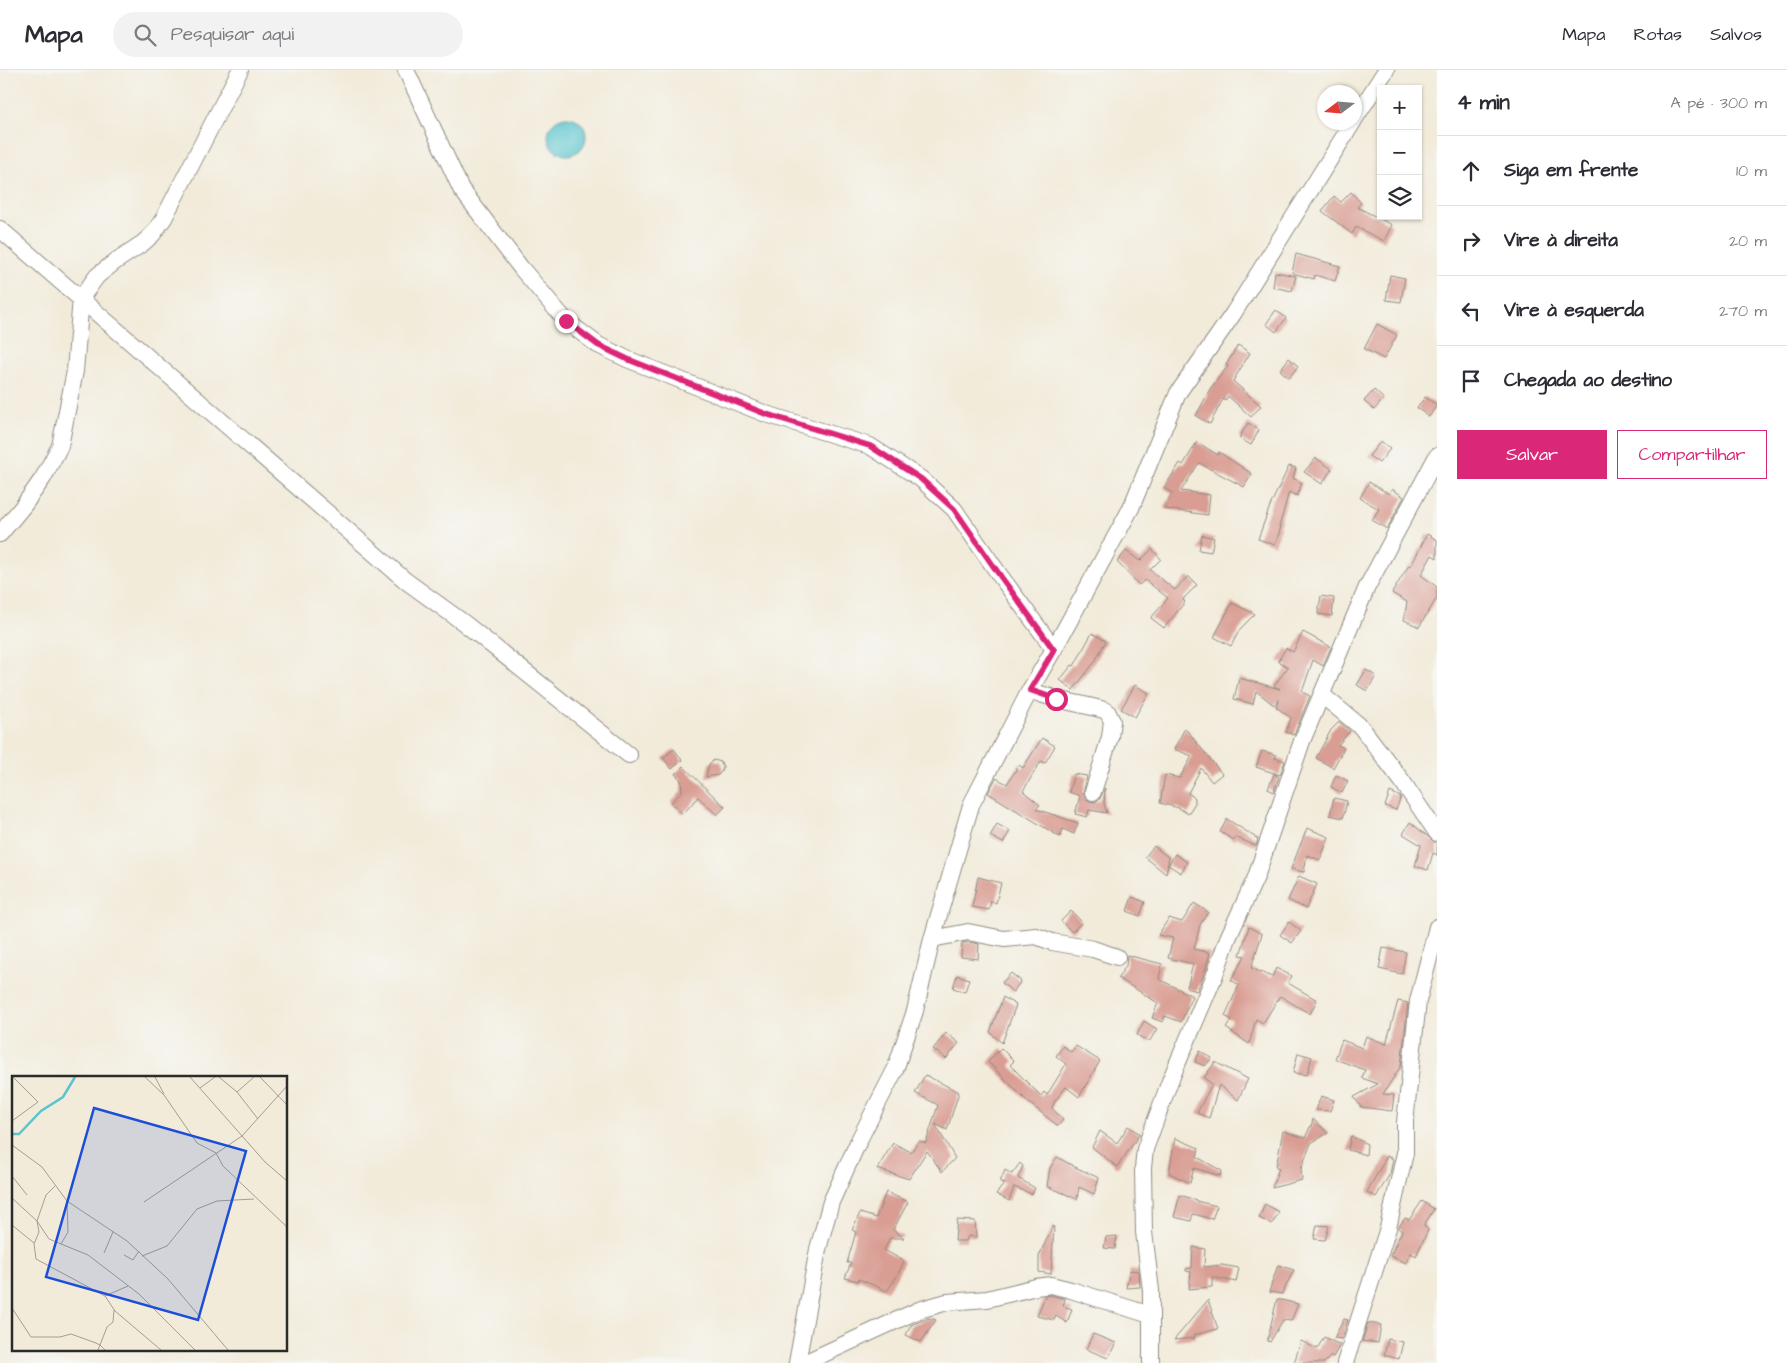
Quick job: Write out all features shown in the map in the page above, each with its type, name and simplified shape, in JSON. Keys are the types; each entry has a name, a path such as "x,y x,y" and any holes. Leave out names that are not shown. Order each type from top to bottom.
{"street":[{"path":"0,534 43,478 60,446 75,371 80,298 97,276 116,260 143,243 164,218 240,70"},
{"path":"406,70 461,189 566,321 598,345 627,359 766,414 870,446 921,479 954,509 1054,650"},
{"path":"1362,108 1386,70"},
{"path":"796,1363 818,1249 831,1202 860,1138 895,1070 915,1011 932,939 971,805 1030,690 1054,650 1131,508 1178,393 1233,314 1348,130"},
{"path":"0,229 406,582 464,623 629,755"},
{"path":"1150,1363 1151,1291 1144,1232 1143,1168 1145,1149 1170,1081 1214,977 1228,938 1256,876 1302,741 1366,587 1437,456"},
{"path":"1030,690 1073,704 1092,706 1107,711 1112,721 1111,729 1093,792"},
{"path":"1322,695 1361,727 1402,781 1437,833"},
{"path":"1346,1363 1388,1228 1405,1153 1405,1122 1418,1001 1434,950 1437,927"},
{"path":"932,939 968,932 1004,939 1036,936 1052,942 1093,949 1117,957"},
{"path":"804,1363 919,1310 947,1302 987,1300 1036,1287 1051,1286 1064,1289 1150,1315"}],"water":[{"path":"567,117 580,123 586,136 580,149 567,155 554,149 548,136 554,123"}],"building":[{"path":"1351,192 1361,203 1357,207 1377,217 1377,220 1382,220 1392,225 1384,241 1356,227 1352,234 1322,211 1334,196 1341,202"},
{"path":"1296,254 1340,266 1335,281 1315,275 1314,279 1292,273"},
{"path":"1275,272 1296,276 1292,291 1273,287"},
{"path":"1390,275 1405,278 1401,302 1386,300"},
{"path":"1276,310 1286,318 1276,332 1266,324"},
{"path":"1377,324 1397,335 1384,359 1364,349"},
{"path":"1238,345 1250,353 1233,381 1261,406 1251,417 1228,396 1225,401 1223,399 1210,424 1196,416 1210,389 1228,366 1226,365"},
{"path":"1289,358 1298,366 1289,378 1280,370"},
{"path":"1374,390 1384,399 1374,410 1364,401"},
{"path":"1425,397 1437,405 1429,417 1417,408"},
{"path":"1248,423 1259,430 1251,445 1239,438"},
{"path":"1381,441 1390,449 1379,463 1369,456"},
{"path":"1197,442 1218,455 1219,452 1252,474 1244,487 1199,463 1181,491 1210,495 1208,515 1164,509 1172,493 1164,488 1180,463 1183,465"},
{"path":"1316,458 1332,469 1322,484 1304,472"},
{"path":"1289,466 1296,468 1293,478 1302,483 1297,496 1289,492 1275,545 1258,539 1270,506"},
{"path":"1369,482 1389,494 1392,489 1404,497 1387,529 1372,520 1379,509 1360,498"},
{"path":"1427,534 1437,540 1437,558 1432,555 1421,575 1437,587 1437,598 1419,627 1404,620 1407,602 1392,593 1409,565 1411,566"},
{"path":"1202,535 1214,538 1211,552 1199,550"},
{"path":"1152,549 1161,559 1150,570 1175,590 1188,576 1197,585 1184,598 1185,602 1164,628 1151,618 1168,598 1145,580 1139,585 1117,562 1126,551 1140,561"},
{"path":"1321,596 1334,598 1332,616 1318,614"},
{"path":"1232,603 1255,614 1240,629 1231,646 1214,637"},
{"path":"1303,632 1331,647 1323,666 1313,660 1302,692 1310,696 1294,735 1286,732 1291,718 1276,707 1279,699 1274,705 1256,691 1253,704 1234,699 1239,678 1280,689 1274,686 1288,667 1278,661 1286,648 1293,652"},
{"path":"1092,633 1106,641 1094,663 1073,690 1060,680 1072,665 1074,666"},
{"path":"1366,670 1376,676 1367,691 1357,685"},
{"path":"1135,685 1149,693 1135,717 1121,709"},
{"path":"1339,722 1350,731 1338,745 1344,748 1333,768 1316,758 1331,730"},
{"path":"1185,728 1222,774 1212,782 1201,768 1188,793 1195,798 1195,803 1188,814 1179,808 1160,803 1165,775 1180,778 1192,756 1174,749"},
{"path":"1042,738 1055,746 1045,763 1041,761 1023,791 1040,805 1036,809 1078,823 1074,834 1063,829 1060,837 988,793 996,778 1007,784 1019,765 1023,768"},
{"path":"674,749 682,760 672,769 663,758"},
{"path":"1262,751 1276,755 1275,758 1285,761 1280,775 1256,767"},
{"path":"714,760 721,762 722,771 718,775 706,777 709,764"},
{"path":"683,766 725,807 717,815 698,797 683,814 671,803 682,791 681,780 675,774"},
{"path":"1074,774 1087,776 1083,794 1090,801 1095,802 1099,800 1105,788 1104,804 1107,813 1089,810 1087,817 1075,814 1080,796 1069,792"},
{"path":"1274,774 1279,777 1274,792 1268,789"},
{"path":"1336,775 1348,781 1342,793 1331,787"},
{"path":"1390,792 1401,797 1396,810 1385,806"},
{"path":"1334,798 1347,801 1343,818 1330,815"},
{"path":"1227,819 1258,839 1256,846 1235,837 1234,840 1220,832"},
{"path":"1410,822 1437,844 1437,855 1433,853 1428,870 1415,866 1421,845 1403,834"},
{"path":"997,824 1010,831 1003,843 990,836"},
{"path":"1307,828 1329,837 1320,860 1307,855 1304,872 1291,869"},
{"path":"1154,846 1169,858 1166,874 1145,857"},
{"path":"1175,854 1187,862 1181,873 1168,865"},
{"path":"1299,876 1317,884 1306,909 1288,900"},
{"path":"978,877 1001,883 996,903 991,901 989,910 972,907"},
{"path":"1132,897 1145,902 1140,916 1127,911"},
{"path":"1194,903 1208,912 1200,925 1194,949 1210,953 1197,991 1187,988 1193,964 1168,958 1173,938 1158,935 1169,918 1182,922"},
{"path":"1071,911 1082,922 1072,932 1061,921"},
{"path":"1289,922 1301,931 1292,943 1280,935"},
{"path":"1249,927 1262,934 1251,968 1272,977 1276,968 1292,976 1288,983 1317,1000 1310,1014 1280,996 1263,1023 1256,1019 1249,1044 1226,1028 1232,1020 1225,1016 1239,985 1231,980 1245,956 1240,955"},
{"path":"962,943 979,944 978,959 961,957"},
{"path":"1383,948 1406,952 1402,974 1379,969"},
{"path":"1127,955 1162,964 1159,979 1192,996 1181,1022 1165,1016 1163,1022 1152,1018 1158,1003 1118,978 1126,966"},
{"path":"1011,973 1021,981 1013,992 1002,983"},
{"path":"957,975 969,979 965,992 953,988"},
{"path":"1003,997 1016,1005 1002,1043 990,1032"},
{"path":"1398,1001 1408,1003 1401,1066 1383,1094 1394,1095 1392,1111 1361,1107 1354,1097 1378,1084 1362,1078 1365,1070 1335,1059 1342,1040 1362,1048 1366,1036 1386,1044"},
{"path":"1144,1021 1157,1029 1149,1042 1137,1035"},
{"path":"946,1033 959,1043 946,1059 933,1049"},
{"path":"1063,1046 1071,1052 1076,1046 1100,1061 1079,1097 1066,1087 1055,1101 1052,1108 1063,1120 1058,1126 1028,1102 988,1062 1001,1048 1014,1061 1010,1065 1041,1096 1044,1092 1047,1095 1066,1064 1056,1056"},
{"path":"1200,1051 1212,1058 1205,1066 1195,1062"},
{"path":"1298,1053 1312,1057 1307,1075 1293,1073"},
{"path":"1215,1062 1248,1079 1238,1100 1219,1085 1209,1118 1197,1113 1212,1084 1204,1078"},
{"path":"925,1075 959,1092 947,1130 935,1124 955,1158 942,1172 927,1151 909,1179 877,1169 893,1143 911,1152 919,1141 926,1143 938,1105 915,1093"},
{"path":"1321,1096 1334,1100 1330,1111 1316,1110"},
{"path":"1313,1119 1328,1133 1311,1143 1301,1169 1302,1180 1272,1188 1279,1168 1276,1167 1283,1131 1305,1138"},
{"path":"1128,1126 1140,1134 1117,1167 1092,1147 1100,1131 1117,1143"},
{"path":"1351,1136 1367,1144 1366,1155 1348,1150"},
{"path":"1175,1138 1199,1148 1197,1157 1222,1171 1220,1176 1194,1168 1190,1183 1169,1173"},
{"path":"1387,1156 1393,1159 1390,1174 1376,1197 1367,1192"},
{"path":"1057,1157 1099,1178 1094,1194 1079,1187 1077,1199 1047,1186 1050,1168"},
{"path":"1020,1163 1023,1166 1018,1178 1035,1188 1032,1194 1014,1187 1009,1201 996,1194 1005,1183 1000,1182 1005,1170 1012,1174"},
{"path":"886,1192 908,1202 893,1230 904,1238 890,1238 884,1250 904,1261 887,1291 859,1279 858,1281 845,1278 851,1263 847,1263 856,1232 852,1230 860,1213 876,1218"},
{"path":"1180,1195 1217,1206 1212,1219 1193,1214 1191,1221 1174,1217"},
{"path":"1422,1201 1434,1209 1424,1225 1428,1230 1416,1256 1411,1253 1406,1263 1390,1256 1402,1231 1398,1228 1405,1218 1409,1220"},
{"path":"1265,1204 1279,1212 1272,1224 1259,1218"},
{"path":"957,1220 975,1221 976,1237 968,1236 966,1241 955,1241"},
{"path":"1317,1225 1329,1226 1325,1240 1314,1239"},
{"path":"1053,1226 1051,1274 1039,1272 1039,1256"},
{"path":"1117,1236 1115,1249 1104,1248 1106,1237"},
{"path":"1193,1247 1205,1249 1204,1267 1222,1265 1239,1268 1236,1282 1212,1277 1212,1287 1189,1289 1191,1272 1186,1271 1186,1269 1192,1268"},
{"path":"1278,1265 1294,1270 1282,1294 1269,1292"},
{"path":"1130,1270 1139,1271 1140,1287 1126,1288"},
{"path":"1050,1295 1065,1299 1063,1306 1072,1309 1067,1323 1056,1316 1054,1320 1037,1316 1045,1296"},
{"path":"1277,1299 1298,1304 1291,1321 1283,1320 1270,1342 1267,1341"},
{"path":"1208,1300 1218,1329 1194,1335 1195,1338 1174,1340"},
{"path":"929,1318 936,1320 921,1342 906,1335 911,1325"},
{"path":"1344,1319 1348,1320 1342,1339 1334,1338"},
{"path":"1368,1323 1381,1325 1378,1343 1362,1341"},
{"path":"1093,1334 1116,1343 1108,1358 1086,1349"},
{"path":"1324,1337 1340,1345 1333,1357 1331,1356 1324,1363 1294,1363 1301,1341 1317,1349"},
{"path":"1388,1339 1403,1342 1399,1359 1384,1355"}],"route":[{"path":"566,321 598,345 627,359 766,414 870,446 921,479 954,509 1054,650 1030,690 1056,699"}]}
